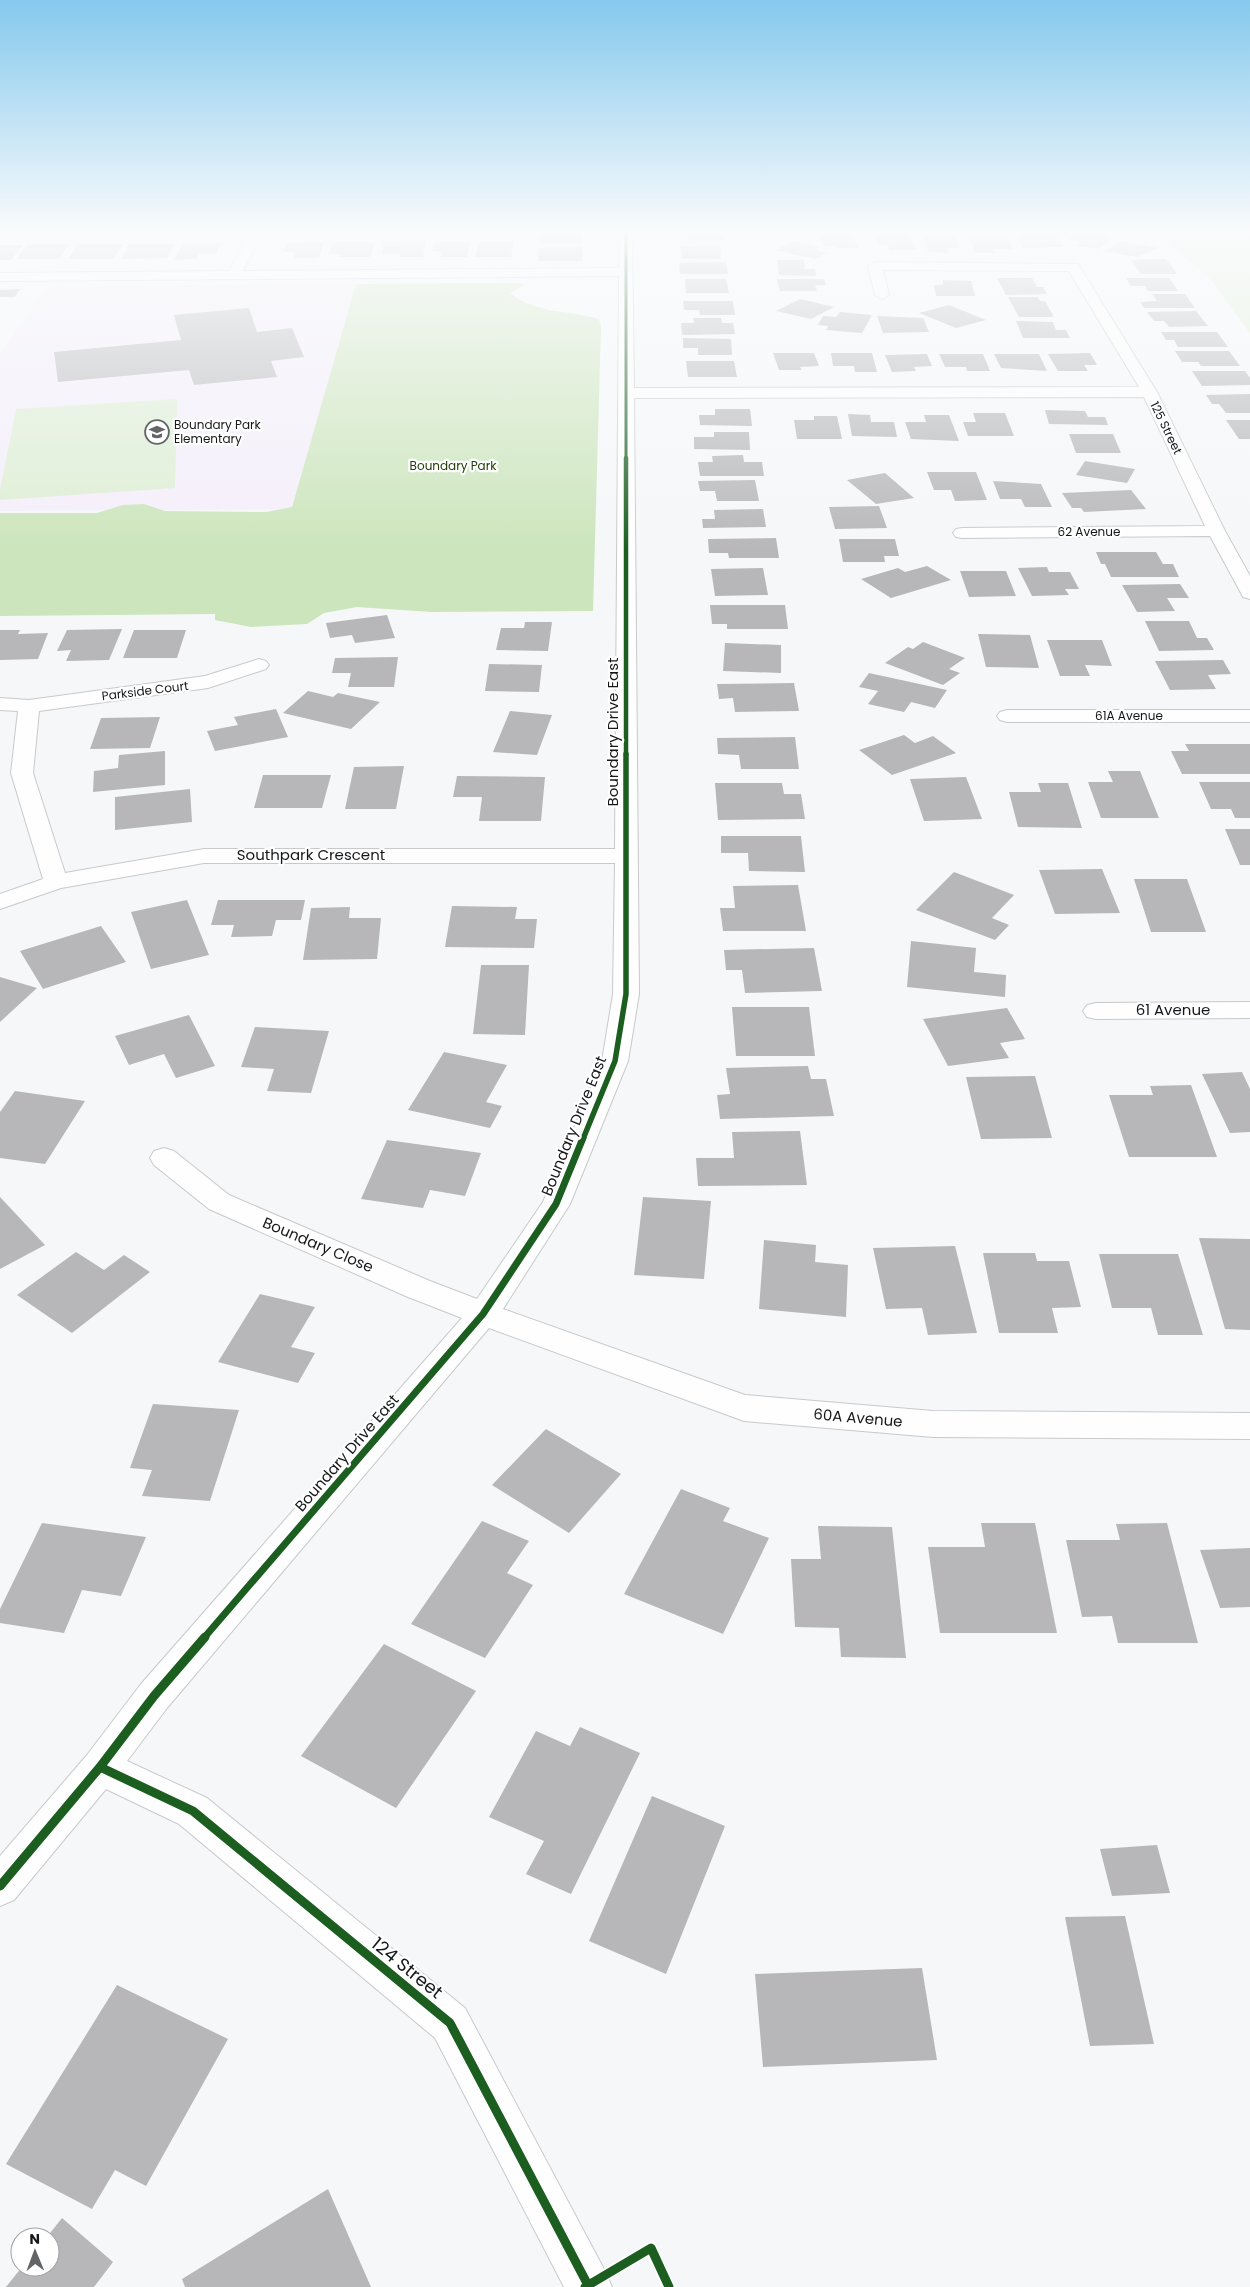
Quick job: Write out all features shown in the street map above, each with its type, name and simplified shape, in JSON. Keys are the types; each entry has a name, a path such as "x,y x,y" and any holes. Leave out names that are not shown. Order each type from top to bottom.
{"street":[{"name":"Boundary Drive East","path":"0,1886 100,1767 154,1696 483,1314 516,1267 556,1204 615,1061 626,994 627,338"},
{"name":"125 Street","path":"1116,338 1149,392 1216,531 1250,593"},
{"path":"627,393 1149,392"},
{"name":"62 Avenue","path":"962,532 1216,531"},
{"name":"Parkside Court","path":"0,704 29,706 208,682 259,665"},
{"path":"29,706 22,772 56,882"},
{"name":"61A Avenue","path":"1007,716 1250,716"},
{"name":"Southpark Crescent","path":"0,902 56,882 204,856 627,856"},
{"name":"61 Avenue","path":"1096,1011 1250,1010"},
{"name":"Boundary Close","path":"164,1158 219,1202 419,1289 483,1314"},
{"name":"60A Avenue","path":"483,1314 744,1408 933,1424 1250,1426"},
{"name":"124 Street","path":"100,1767 193,1811 450,2023 589,2287"}],"shaded area":[{"name":"Boundary Park Elementary","path":"12,338 340,338 291,509 0,511 0,355"}],"green space":[{"name":"Boundary Park","path":"341,338 601,338 593,611 432,612 357,607 324,613 307,624 251,627 215,620 215,614 0,616 0,513 97,513 123,505 144,504 165,511 266,512 292,507"},
{"path":"177,399 175,488 0,500 0,490 16,409"}],"building":[{"path":"180,338 296,338 304,357 271,361 277,377 194,385 189,370 58,382 54,352 181,340"},
{"path":"683,338 731,339 732,355 698,355 698,348 683,348"},
{"path":"1165,338 1221,338 1228,347 1178,347 1174,340 1166,340"},
{"path":"1175,351 1229,351 1240,366 1201,366 1198,362 1182,362"},
{"path":"773,353 814,353 819,366 800,367 802,370 779,370"},
{"path":"831,353 872,353 877,372 855,372 854,366 833,366"},
{"path":"1090,353 1097,365 1084,365 1088,371 1058,371 1048,354"},
{"path":"927,354 932,366 914,367 916,371 892,372 885,355"},
{"path":"939,354 983,354 990,371 967,371 966,367 945,367"},
{"path":"994,354 1039,354 1047,371 1001,368"},
{"path":"686,361 734,361 737,377 688,377"},
{"path":"1192,371 1245,371 1250,378 1250,385 1202,386"},
{"path":"1250,394 1250,413 1226,413 1219,404 1212,404 1206,395"},
{"path":"715,409 750,409 752,426 700,425 699,415 715,415"},
{"path":"1045,410 1085,411 1088,417 1105,417 1108,425 1049,424"},
{"path":"973,413 1005,413 1014,436 968,436 963,422 976,422"},
{"path":"848,414 870,415 871,422 894,422 897,437 852,436"},
{"path":"924,415 949,415 959,441 911,439 905,422 926,422"},
{"path":"814,416 837,416 842,439 797,439 794,420 814,420"},
{"path":"1226,420 1250,420 1250,439 1239,439"},
{"path":"714,432 749,432 750,450 694,449 694,437 714,437"},
{"path":"1069,434 1113,434 1121,453 1076,453"},
{"path":"743,455 744,462 762,462 764,476 700,476 698,462 713,462 712,456"},
{"path":"1085,461 1135,469 1127,483 1076,475"},
{"path":"927,472 976,472 987,500 955,501 951,490 934,490"},
{"path":"885,473 914,498 876,504 847,480"},
{"path":"755,480 759,501 717,501 715,491 700,491 698,481"},
{"path":"993,481 1041,484 1052,507 1025,507 1021,499 1000,499"},
{"path":"1131,490 1146,509 1084,512 1081,508 1072,508 1062,493"},
{"path":"879,506 887,528 835,529 829,507"},
{"path":"763,509 766,527 703,528 702,519 715,519 714,510"},
{"path":"776,538 779,558 729,558 728,553 709,553 708,539"},
{"path":"839,539 895,539 899,556 884,556 885,562 843,562"},
{"path":"1096,552 1156,552 1163,564 1173,564 1179,577 1111,577 1105,564 1101,564"},
{"path":"927,566 951,580 891,598 861,579 898,568 905,572"},
{"path":"1047,567 1049,572 1070,572 1079,589 1065,589 1069,595 1032,596 1018,568"},
{"path":"763,568 768,595 715,596 711,569"},
{"path":"960,571 1006,571 1016,596 969,597"},
{"path":"1180,584 1189,598 1167,598 1175,611 1137,612 1122,585"},
{"path":"710,605 785,605 788,629 727,629 727,624 712,624"},
{"path":"387,615 395,638 355,643 352,635 330,638 326,623"},
{"path":"1145,621 1189,621 1197,638 1207,638 1214,650 1159,651"},
{"path":"525,622 552,622 548,651 496,650 501,628 524,628"},
{"path":"122,629 109,660 66,661 71,650 57,651 67,630"},
{"path":"0,630 20,630 18,634 48,633 38,659 0,660"},
{"path":"134,630 186,630 177,658 123,658"},
{"path":"978,634 1030,635 1039,668 986,667"},
{"path":"1047,640 1102,640 1112,666 1085,665 1090,676 1060,676"},
{"path":"923,642 965,658 949,669 960,673 943,685 885,663 908,647 913,649"},
{"path":"725,643 781,645 781,673 723,671"},
{"path":"398,657 394,687 348,687 351,673 332,673 335,658"},
{"path":"1223,660 1231,674 1208,675 1216,689 1170,690 1155,661"},
{"path":"489,664 542,665 539,692 485,691"},
{"path":"869,673 947,690 935,708 911,702 904,712 868,704 878,691 859,687"},
{"path":"794,683 799,711 735,712 733,698 719,699 717,684"},
{"path":"308,691 333,697 338,693 380,702 351,729 283,713"},
{"path":"276,709 288,737 215,751 207,731 238,725 234,717"},
{"path":"510,711 552,715 537,755 493,752"},
{"path":"160,717 150,748 90,749 101,718"},
{"path":"904,735 915,743 933,736 956,753 892,775 859,750"},
{"path":"795,737 799,769 741,769 739,755 718,754 717,738"},
{"path":"1185,744 1250,744 1250,774 1182,774 1171,751 1189,751"},
{"path":"165,751 165,785 93,792 94,771 118,768 119,755"},
{"path":"404,766 396,809 345,809 354,767"},
{"path":"1108,771 1140,771 1159,818 1101,818 1088,782 1113,782"},
{"path":"263,775 331,775 322,808 254,808"},
{"path":"457,776 545,777 541,821 479,821 482,797 453,797"},
{"path":"966,777 982,819 924,821 910,779"},
{"path":"1199,782 1250,782 1250,818 1235,818 1231,809 1211,809"},
{"path":"715,783 782,783 784,794 801,794 805,819 718,820"},
{"path":"1038,783 1068,783 1082,828 1018,827 1009,792 1041,792"},
{"path":"190,789 192,822 115,830 115,797"},
{"path":"1225,829 1250,829 1250,865 1240,865"},
{"path":"721,836 801,836 805,872 749,871 748,853 721,853"},
{"path":"1102,869 1120,913 1055,914 1039,870"},
{"path":"954,872 1014,895 992,918 1009,925 995,940 916,910"},
{"path":"1134,879 1187,879 1206,932 1151,932"},
{"path":"798,885 806,931 723,931 720,908 735,908 733,886"},
{"path":"187,900 209,955 151,969 131,912"},
{"path":"218,900 305,900 301,920 276,920 272,936 231,937 234,925 211,925"},
{"path":"452,906 517,907 515,919 537,919 534,948 445,947"},
{"path":"350,907 349,918 381,918 377,959 303,960 311,908"},
{"path":"101,926 126,962 43,989 20,951"},
{"path":"911,941 976,948 974,972 1006,975 1005,997 907,987"},
{"path":"814,948 822,991 745,993 742,970 726,970 724,950"},
{"path":"481,965 529,965 525,1035 473,1034"},
{"path":"0,977 37,988 0,1022"},
{"path":"732,1007 809,1007 815,1056 736,1056"},
{"path":"1007,1008 1025,1039 1000,1043 1009,1058 948,1066 923,1019"},
{"path":"189,1015 215,1066 176,1078 164,1054 129,1065 115,1036"},
{"path":"255,1027 329,1031 311,1093 267,1091 274,1069 241,1067"},
{"path":"444,1052 507,1065 486,1102 502,1106 490,1128 408,1110"},
{"path":"808,1066 811,1079 826,1079 834,1116 720,1119 717,1095 730,1094 726,1068"},
{"path":"1242,1072 1250,1089 1250,1132 1230,1133 1202,1074"},
{"path":"1035,1076 1052,1138 981,1139 966,1077"},
{"path":"1191,1085 1217,1157 1129,1157 1109,1095 1153,1095 1150,1086"},
{"path":"15,1091 85,1101 45,1164 0,1158 0,1112"},
{"path":"800,1131 807,1185 698,1186 696,1158 734,1158 732,1132"},
{"path":"387,1140 481,1153 465,1196 430,1190 423,1208 361,1199"},
{"path":"0,1197 45,1245 0,1269"},
{"path":"643,1197 711,1201 704,1279 634,1275"},
{"path":"1199,1238 1250,1239 1250,1330 1225,1329"},
{"path":"764,1240 816,1245 815,1262 848,1265 846,1317 759,1309"},
{"path":"955,1246 977,1333 928,1335 922,1308 886,1309 873,1248"},
{"path":"76,1252 104,1270 124,1255 150,1272 72,1333 17,1295"},
{"path":"983,1253 1035,1253 1037,1261 1069,1261 1081,1307 1052,1308 1058,1333 999,1333"},
{"path":"1099,1254 1178,1254 1203,1335 1158,1335 1151,1308 1112,1308"},
{"path":"260,1294 315,1307 291,1347 315,1353 298,1383 218,1362"},
{"path":"153,1404 239,1410 210,1501 142,1496 152,1470 130,1468"},
{"path":"546,1429 621,1474 569,1533 492,1485"},
{"path":"681,1489 730,1508 723,1521 769,1538 723,1634 624,1594"},
{"path":"482,1521 529,1541 507,1573 533,1585 485,1658 411,1624"},
{"path":"42,1523 146,1537 121,1596 82,1590 64,1633 0,1623 0,1609"},
{"path":"981,1523 1035,1523 1057,1633 940,1633 928,1547 985,1547"},
{"path":"1167,1523 1198,1643 1118,1643 1112,1616 1082,1617 1066,1540 1120,1540 1116,1524"},
{"path":"818,1526 892,1527 906,1658 841,1657 839,1628 795,1627 791,1559 821,1559"},
{"path":"1250,1548 1250,1607 1220,1608 1200,1550"},
{"path":"384,1644 476,1691 396,1808 301,1756"},
{"path":"580,1727 640,1753 571,1894 526,1874 544,1841 489,1817 536,1731 570,1746"},
{"path":"652,1796 725,1826 666,1974 589,1941"},
{"path":"1157,1845 1170,1893 1112,1896 1100,1849"},
{"path":"1125,1916 1154,2044 1090,2046 1065,1917"},
{"path":"922,1968 937,2060 763,2067 755,1974"},
{"path":"117,1985 228,2039 146,2186 115,2170 92,2209 6,2164"},
{"path":"328,2189 371,2287 185,2287 182,2279"},
{"path":"62,2218 113,2262 94,2287 6,2287 14,2277 60,2277 60,2227 55,2227"}],"cycle path":[{"path":"0,1886 100,1767 154,1696 483,1314 516,1267 556,1204 615,1061 626,994 626,338"},
{"path":"100,1767 193,1811 450,2023 589,2287"},
{"path":"585,2287 651,2248 669,2287"}],"place":[{"name":"Boundary Park Elementary","path":"157,432"}]}
